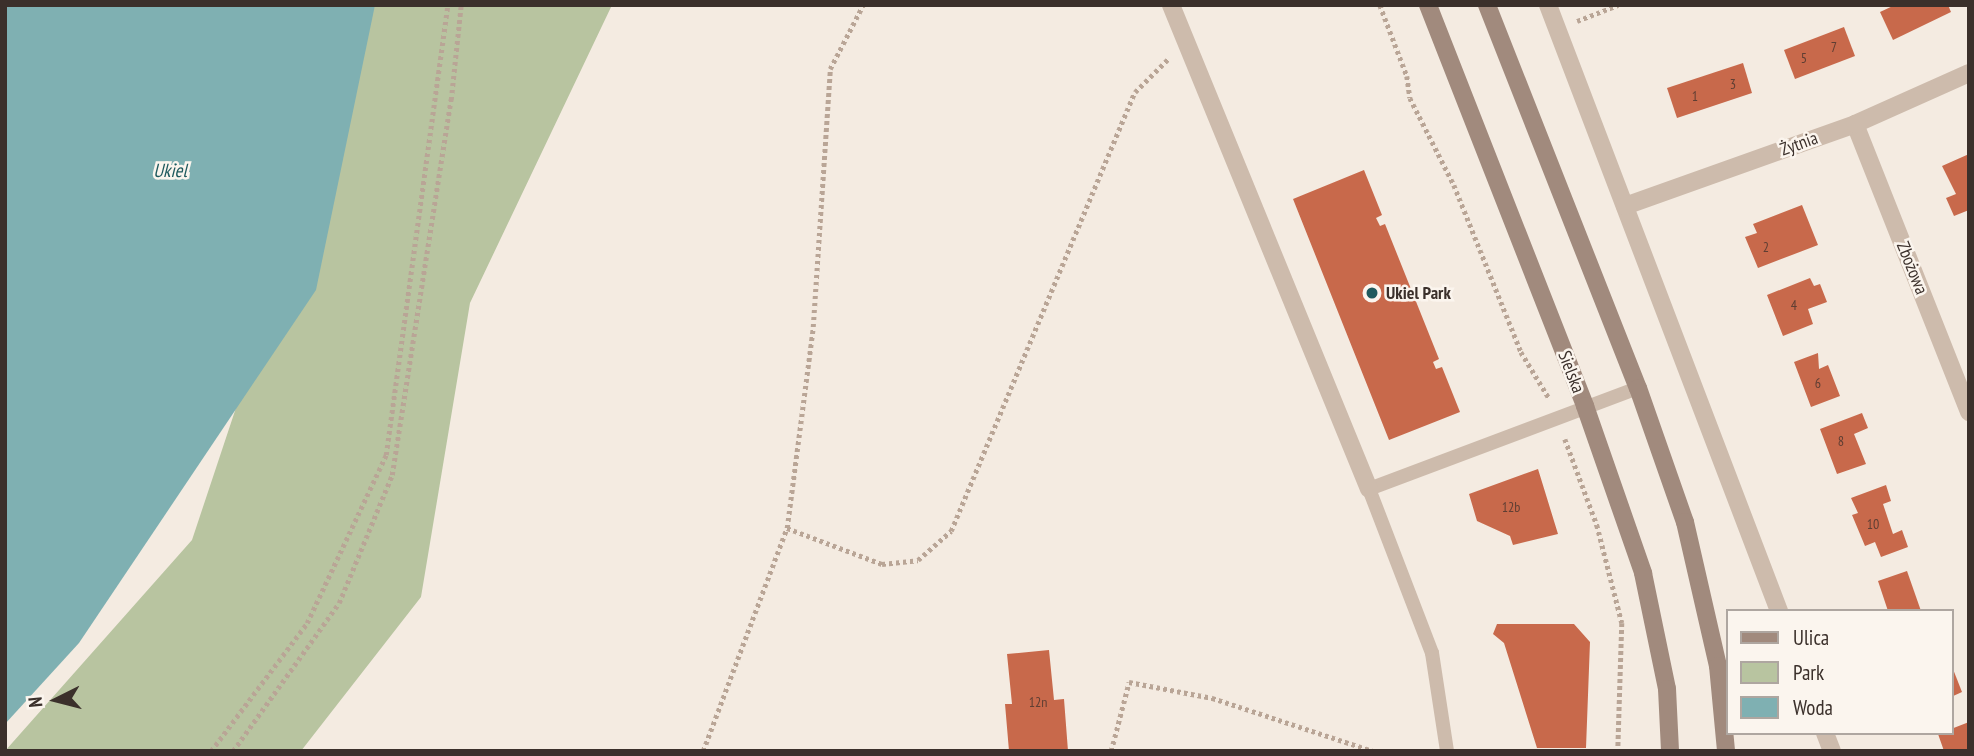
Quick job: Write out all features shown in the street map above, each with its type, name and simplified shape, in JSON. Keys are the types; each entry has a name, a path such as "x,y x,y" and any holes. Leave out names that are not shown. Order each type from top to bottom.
{"main road":[{"name":"Sielska","path":"1428,5 1584,406 1643,573 1667,689 1670,751"},
{"path":"1487,5 1637,388 1685,522 1703,588 1718,666 1726,751"}],"street":[{"path":"1171,5 1368,489"},
{"path":"1548,5 1778,609"},
{"name":"Żytnia","path":"1625,206 1855,124 1969,73"},
{"name":"Zbożowa","path":"1855,124 1969,412"}],"lane":[{"path":"1447,751 1433,653 1368,489 1637,388"}],"path":[{"path":"211,751 307,624 386,455 448,5"},
{"path":"233,751 339,603 393,475 451,100 461,5"},
{"path":"703,751 788,528 813,327 830,69 863,5"},
{"path":"1380,5 1407,76 1410,98"},
{"path":"1558,28 1618,5"},
{"path":"788,528 882,564 918,560 951,531 1135,92 1186,42"},
{"path":"1111,751 1129,682 1212,698 1373,751"}],"green space":[{"path":"370,5 612,5 470,303 421,597 301,751 5,751 192,540"}],"water":[{"name":"Ukiel","path":"5,5 375,5 316,290 79,643 5,724"}],"building":[{"path":"1895,5 1948,5 1951,12 1893,40 1880,12"},
{"path":"1844,27 1855,56 1795,79 1784,50"},
{"path":"1743,63 1752,93 1677,118 1667,88"},
{"path":"1969,154 1969,210 1954,216 1946,198 1956,194 1942,166"},
{"name":"Ukiel Park","path":"1364,170 1382,215 1376,218 1380,226 1385,224 1439,359 1433,362 1436,369 1442,367 1460,412 1389,440 1293,199"},
{"path":"1802,205 1818,245 1758,268 1745,237 1757,233 1753,224"},
{"path":"1810,278 1814,286 1820,284 1827,302 1808,309 1813,324 1783,336 1767,295"},
{"path":"1818,353 1819,369 1828,365 1840,396 1811,407 1794,362"},
{"path":"1862,413 1868,428 1854,434 1866,464 1837,474 1820,429"},
{"path":"1538,469 1558,534 1513,545 1510,536 1477,521 1469,494"},
{"path":"1886,485 1891,501 1883,504 1893,534 1902,530 1908,547 1881,557 1875,542 1865,546 1852,515 1858,513 1851,498"},
{"path":"1907,571 1920,609 1887,609 1878,581"},
{"path":"1497,624 1574,624 1590,642 1586,748 1537,748 1504,643 1493,634"},
{"path":"1049,650 1054,700 1064,699 1068,751 1009,751 1005,704 1012,704 1007,654"},
{"path":"1953,669 1962,692 1953,696"},
{"path":"1969,722 1969,751 1944,751 1938,735 1953,735 1953,728"}],"place":[{"name":"Ukiel Park","path":"1372,293"}]}
